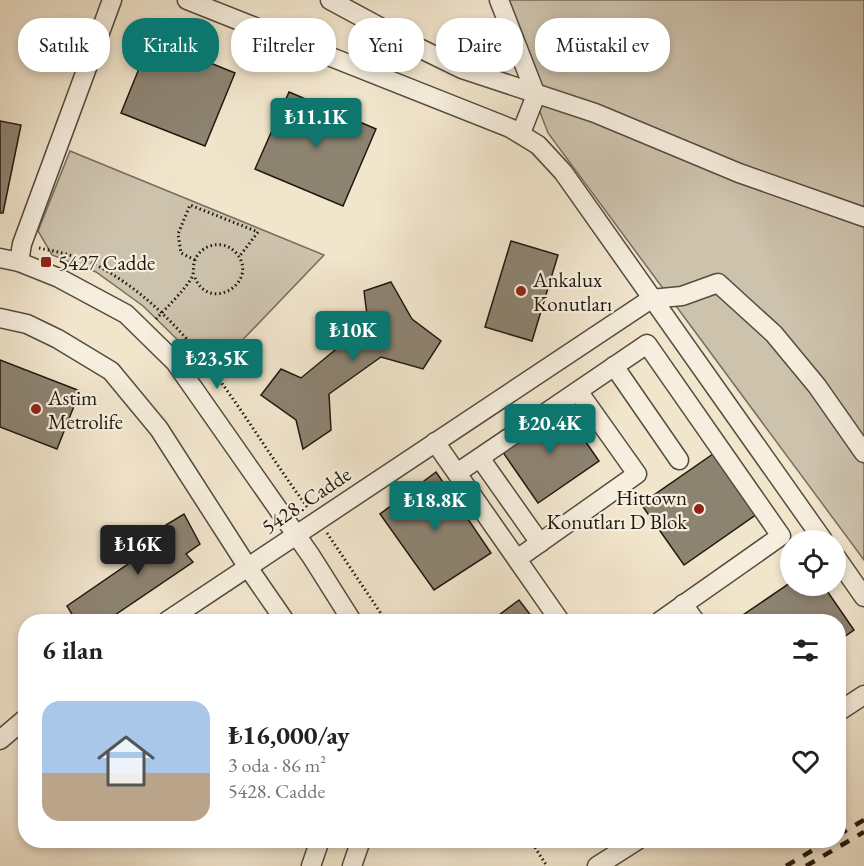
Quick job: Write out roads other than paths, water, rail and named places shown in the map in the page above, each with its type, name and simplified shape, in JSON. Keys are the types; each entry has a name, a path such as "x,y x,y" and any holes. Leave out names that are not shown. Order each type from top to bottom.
{"street":[{"path":"18,262 22,244 112,0"},
{"path":"187,0 510,128 521,133 551,158 816,530"},
{"path":"330,0 453,64 536,95 595,113 739,173 864,217"},
{"path":"499,0 536,95 521,133"},
{"path":"0,258 18,262 59,278 126,314 175,362 295,534 347,614"},
{"path":"651,299 682,296 718,283 774,334 817,386 864,453"},
{"name":"5428. Cadde","path":"177,614 651,299"},
{"path":"0,318 27,324 58,339 111,371 159,429 280,614"},
{"path":"457,473 647,344 781,536 669,614"},
{"path":"614,366 679,460"},
{"path":"517,559 637,474 578,391"},
{"path":"435,442 555,614"},
{"path":"480,458 540,543"},
{"path":"846,571 864,597"},
{"path":"683,604 690,614"},
{"path":"846,707 864,695"},
{"path":"0,740 18,725"},
{"path":"311,866 317,848"},
{"path":"352,866 358,848"},
{"path":"597,866 625,848"}],"railway":[{"path":"846,830 864,820"},
{"path":"846,843 864,832"},
{"path":"786,866 816,848"},
{"path":"806,866 837,848"}],"place":[{"name":"5427 Cadde","path":"46,262"},
{"name":"Ankalux Konutları","path":"521,291"},
{"name":"Astim Metrolife","path":"36,409"},
{"name":"Hittown Konutları D Blok","path":"699,509"}]}
